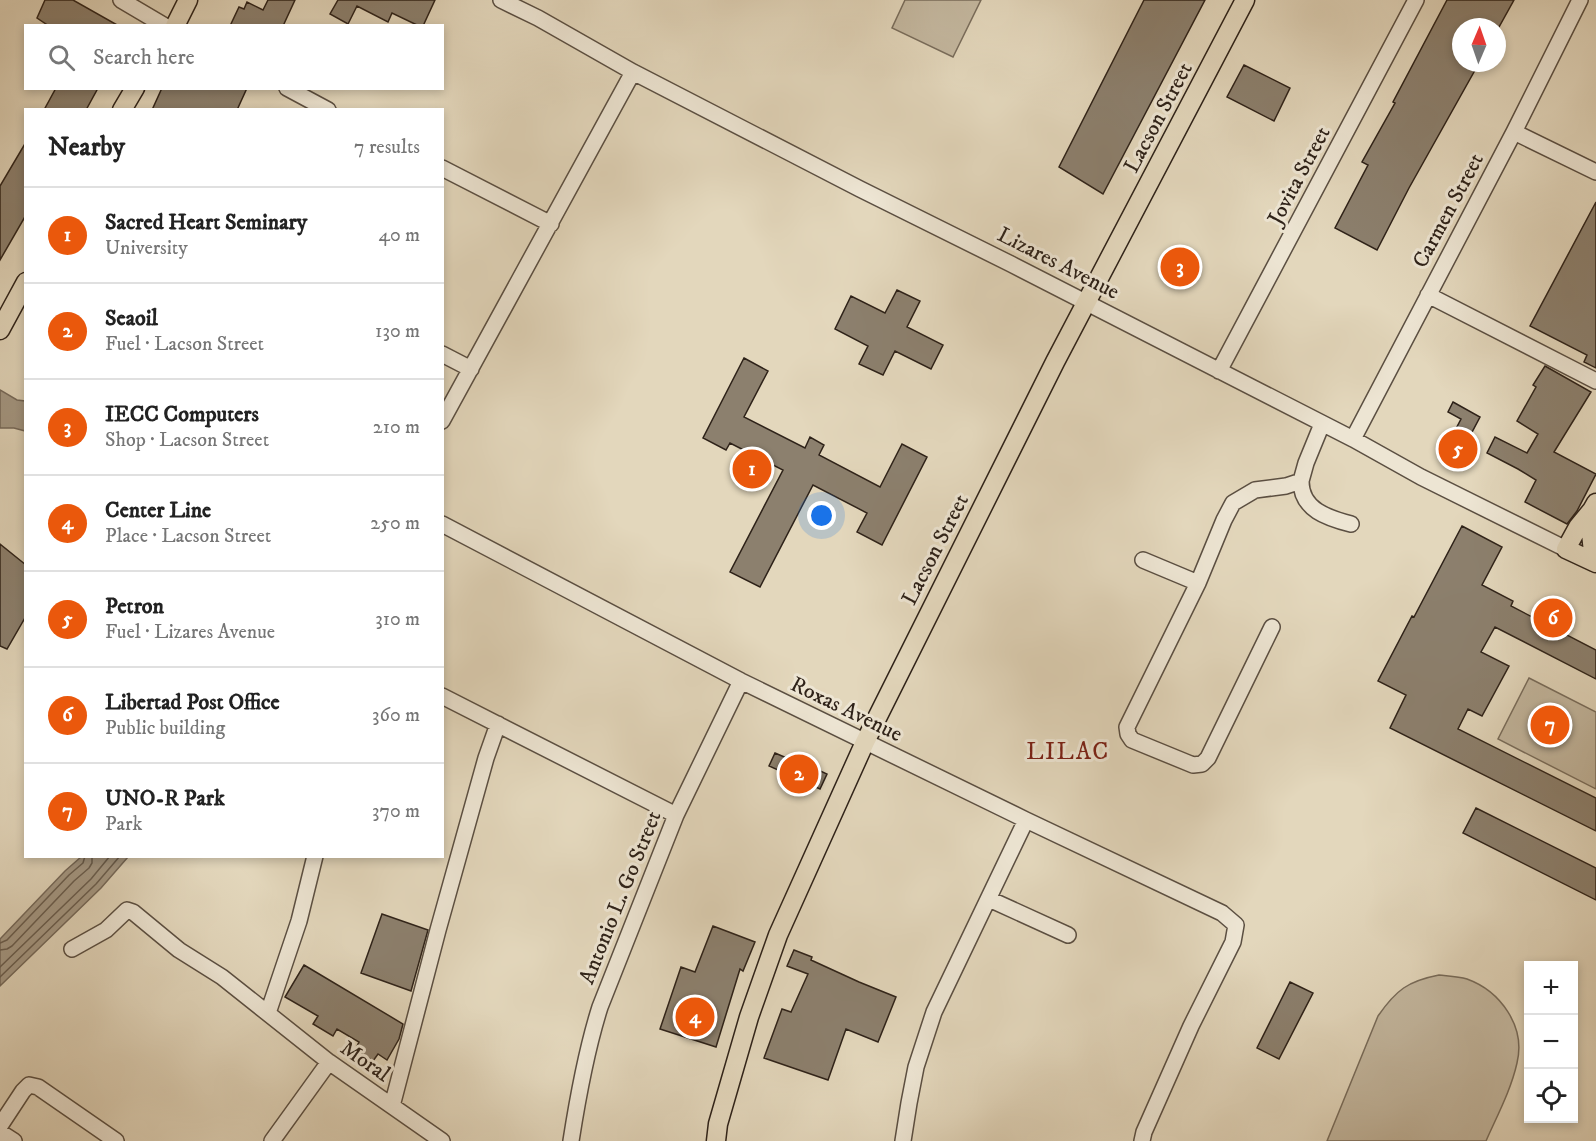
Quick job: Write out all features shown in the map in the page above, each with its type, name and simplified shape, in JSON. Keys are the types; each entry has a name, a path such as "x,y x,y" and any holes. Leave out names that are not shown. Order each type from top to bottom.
{"main road":[{"path":"176,24 188,0"},
{"name":"Lacson Street","path":"716,1141 718,1124 749,1017 778,935 865,742 1050,373 1245,0"},
{"path":"123,108 134,90"},
{"path":"0,330 21,303"},
{"path":"1566,549 1578,527 1594,506"},
{"path":"1594,506 1591,533 1595,562"},
{"name":"Lizares Avenue","path":"1566,549 1595,562"}],"street":[{"path":"121,0 162,24"},
{"name":"Lizares Avenue","path":"501,0 538,18 633,72 1353,439 1421,477 1566,549"},
{"name":"Jovita Street","path":"1219,371 1416,0"},
{"name":"Carmen Street","path":"1353,439 1514,132 1580,0"},
{"path":"444,417 633,72"},
{"path":"291,90 324,108"},
{"path":"1514,132 1596,172"},
{"path":"444,169 551,224"},
{"path":"1428,295 1596,381"},
{"path":"444,355 471,369"},
{"path":"1322,424 1301,481 1305,497 1316,511 1351,524"},
{"path":"1272,627 1208,758 1202,764 1193,765 1132,740 1127,726 1198,583 1233,503 1255,490 1286,486 1301,481"},
{"name":"Roxas Avenue","path":"444,525 741,681 1222,913 1236,925 1233,942 1191,1026 1144,1131 1142,1141"},
{"path":"1143,560 1198,583"},
{"name":"Antonio L. Go Street","path":"571,1141 584,1064 600,1007 676,815 741,681"},
{"path":"444,697 676,815"},
{"path":"392,1106 438,930 486,758 498,724"},
{"path":"903,1141 916,1067 930,1025 1026,820"},
{"path":"268,1013 299,921 315,858"},
{"path":"989,899 1068,935"},
{"name":"Moral","path":"72,949 106,930 127,910 134,912 179,950 222,977 329,1062 442,1141"},
{"path":"272,1141 329,1062"},
{"path":"0,1126 29,1085 38,1088 116,1141"},
{"path":"0,1132 14,1141"}],"shaded area":[{"path":"905,0 981,0 953,57 892,28"},
{"path":"1529,678 1596,712 1596,789 1498,739"},
{"path":"1439,975 1467,979 1490,992 1508,1012 1518,1036 1517,1063 1511,1083 1486,1141 1327,1141 1378,1016 1391,999 1404,988 1419,980"}],"water":[{"path":"0,390 17,400 24,401 24,431 0,428"},
{"path":"80,858 127,858 101,888 0,986 0,939"}],"building":[{"path":"45,0 73,0 115,24 46,24 37,18"},
{"path":"268,0 295,0 284,24 231,24 239,7 244,9 247,2 263,10"},
{"path":"338,0 435,0 424,24 415,24 392,13 388,22 357,6 348,24 330,14"},
{"path":"1144,0 1205,0 1103,194 1059,167"},
{"path":"1447,0 1514,0 1504,18 1452,18 1452,72 1474,72 1377,250 1335,228 1368,165 1362,162 1395,103 1393,102"},
{"path":"1244,65 1290,88 1274,121 1227,97"},
{"path":"55,90 97,90 87,108 45,108"},
{"path":"161,90 246,90 238,108 153,108"},
{"path":"24,145 24,218 0,260 0,186"},
{"path":"1596,202 1596,368 1584,362 1587,355 1530,326"},
{"path":"897,290 920,301 907,327 943,345 931,369 895,351 883,375 859,364 868,346 835,329 851,296 885,313"},
{"path":"744,358 768,371 744,417 805,448 810,437 824,445 819,455 880,487 902,444 927,457 882,545 857,532 867,513 813,485 760,587 730,572 783,470 730,443 726,450 703,438"},
{"path":"1545,366 1591,392 1554,452 1596,474 1577,511 1567,524 1525,502 1536,480 1487,453 1495,437 1527,453 1538,434 1517,421 1536,387 1533,385"},
{"path":"1453,402 1480,417 1470,436 1475,439 1459,469 1440,459 1461,419 1448,412"},
{"path":"1462,526 1502,547 1482,585 1513,601 1511,606 1596,650 1596,679 1495,627 1481,652 1509,666 1482,716 1468,709 1458,729 1596,798 1596,831 1390,728 1406,695 1378,681"},
{"path":"0,544 24,563 24,619 7,649 0,646"},
{"path":"775,753 827,774 820,789 769,766"},
{"path":"1476,808 1596,868 1596,900 1463,833"},
{"path":"382,914 428,930 411,991 361,973"},
{"path":"713,926 755,942 743,971 740,969 716,1047 660,1029 681,967 695,972"},
{"path":"794,950 812,957 811,960 896,997 878,1042 846,1029 828,1080 764,1058 782,1009 791,1012 808,974 787,966"},
{"path":"304,965 403,1024 399,1039 387,1060 378,1054 373,1061 355,1050 359,1042 337,1029 333,1036 313,1024 318,1016 285,997"},
{"path":"1290,982 1313,993 1279,1059 1257,1048"}],"place":[{"name":"IECC Computers","path":"1180,267"},
{"name":"Petron","path":"1458,449"},
{"name":"Sacred Heart Seminary","path":"752,469"},
{"name":"Libertad Post Office","path":"1553,618"},
{"name":"UNO-R Park","path":"1550,725"},
{"name":"Seaoil","path":"799,774"},
{"name":"Center Line","path":"695,1017"}],"district":[{"name":"LILAC","path":"1068,751"}]}
